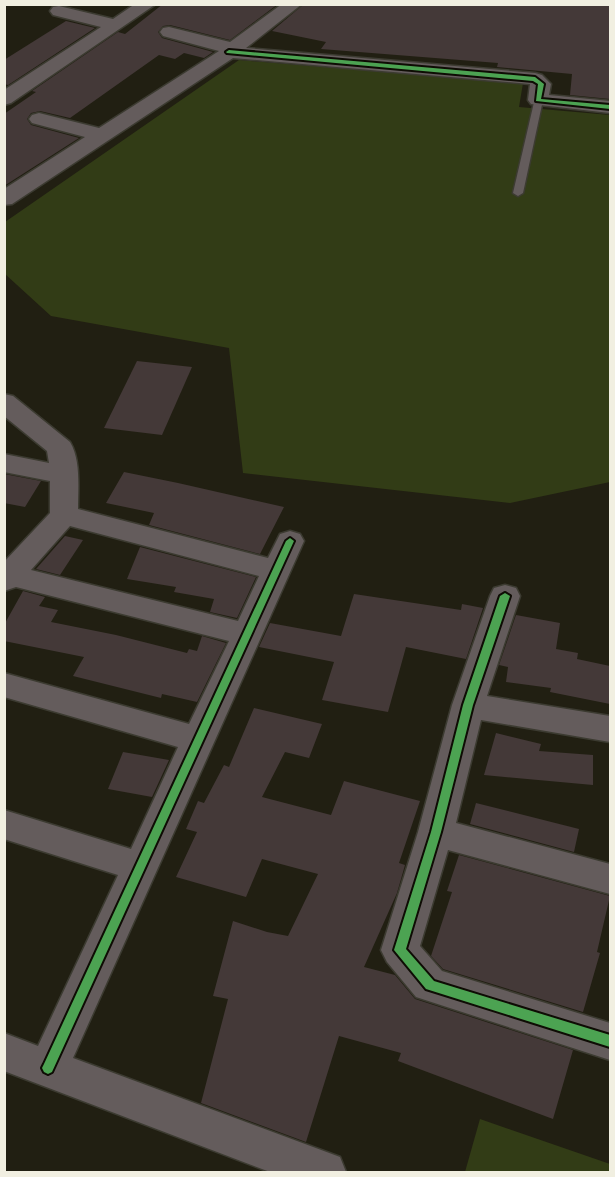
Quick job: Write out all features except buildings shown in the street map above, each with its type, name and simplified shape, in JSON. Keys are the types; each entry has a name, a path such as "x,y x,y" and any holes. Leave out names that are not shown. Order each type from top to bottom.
{"street":[{"path":"4,99 148,4"},
{"path":"4,199 232,50 294,4"},
{"path":"59,11 116,25"},
{"path":"169,32 232,50 535,79 541,84 538,100 610,107"},
{"path":"39,119 102,135"},
{"path":"4,402 60,448 64,475 64,514 6,576 247,634"},
{"path":"4,464 64,475"},
{"path":"48,1068 283,556 64,514"},
{"path":"505,596 468,705 436,832 400,950 430,985 610,1041"},
{"path":"4,685 199,740"},
{"path":"468,705 610,729"},
{"path":"4,824 140,867"},
{"path":"436,832 610,879"},
{"path":"4,1052 325,1173"}],"lane":[{"path":"518,193 538,100"}],"green space":[{"path":"239,60 523,83 519,107 610,115 610,482 510,503 243,473 229,348 51,316 5,274 5,222"},
{"path":"480,1119 610,1164 610,1172 465,1172"}],"cycle path":[{"path":"229,52 535,79 541,84 538,100 610,107"},
{"path":"48,1068 290,541"},
{"path":"505,596 468,705 436,832 400,950 430,985 610,1041"}]}
